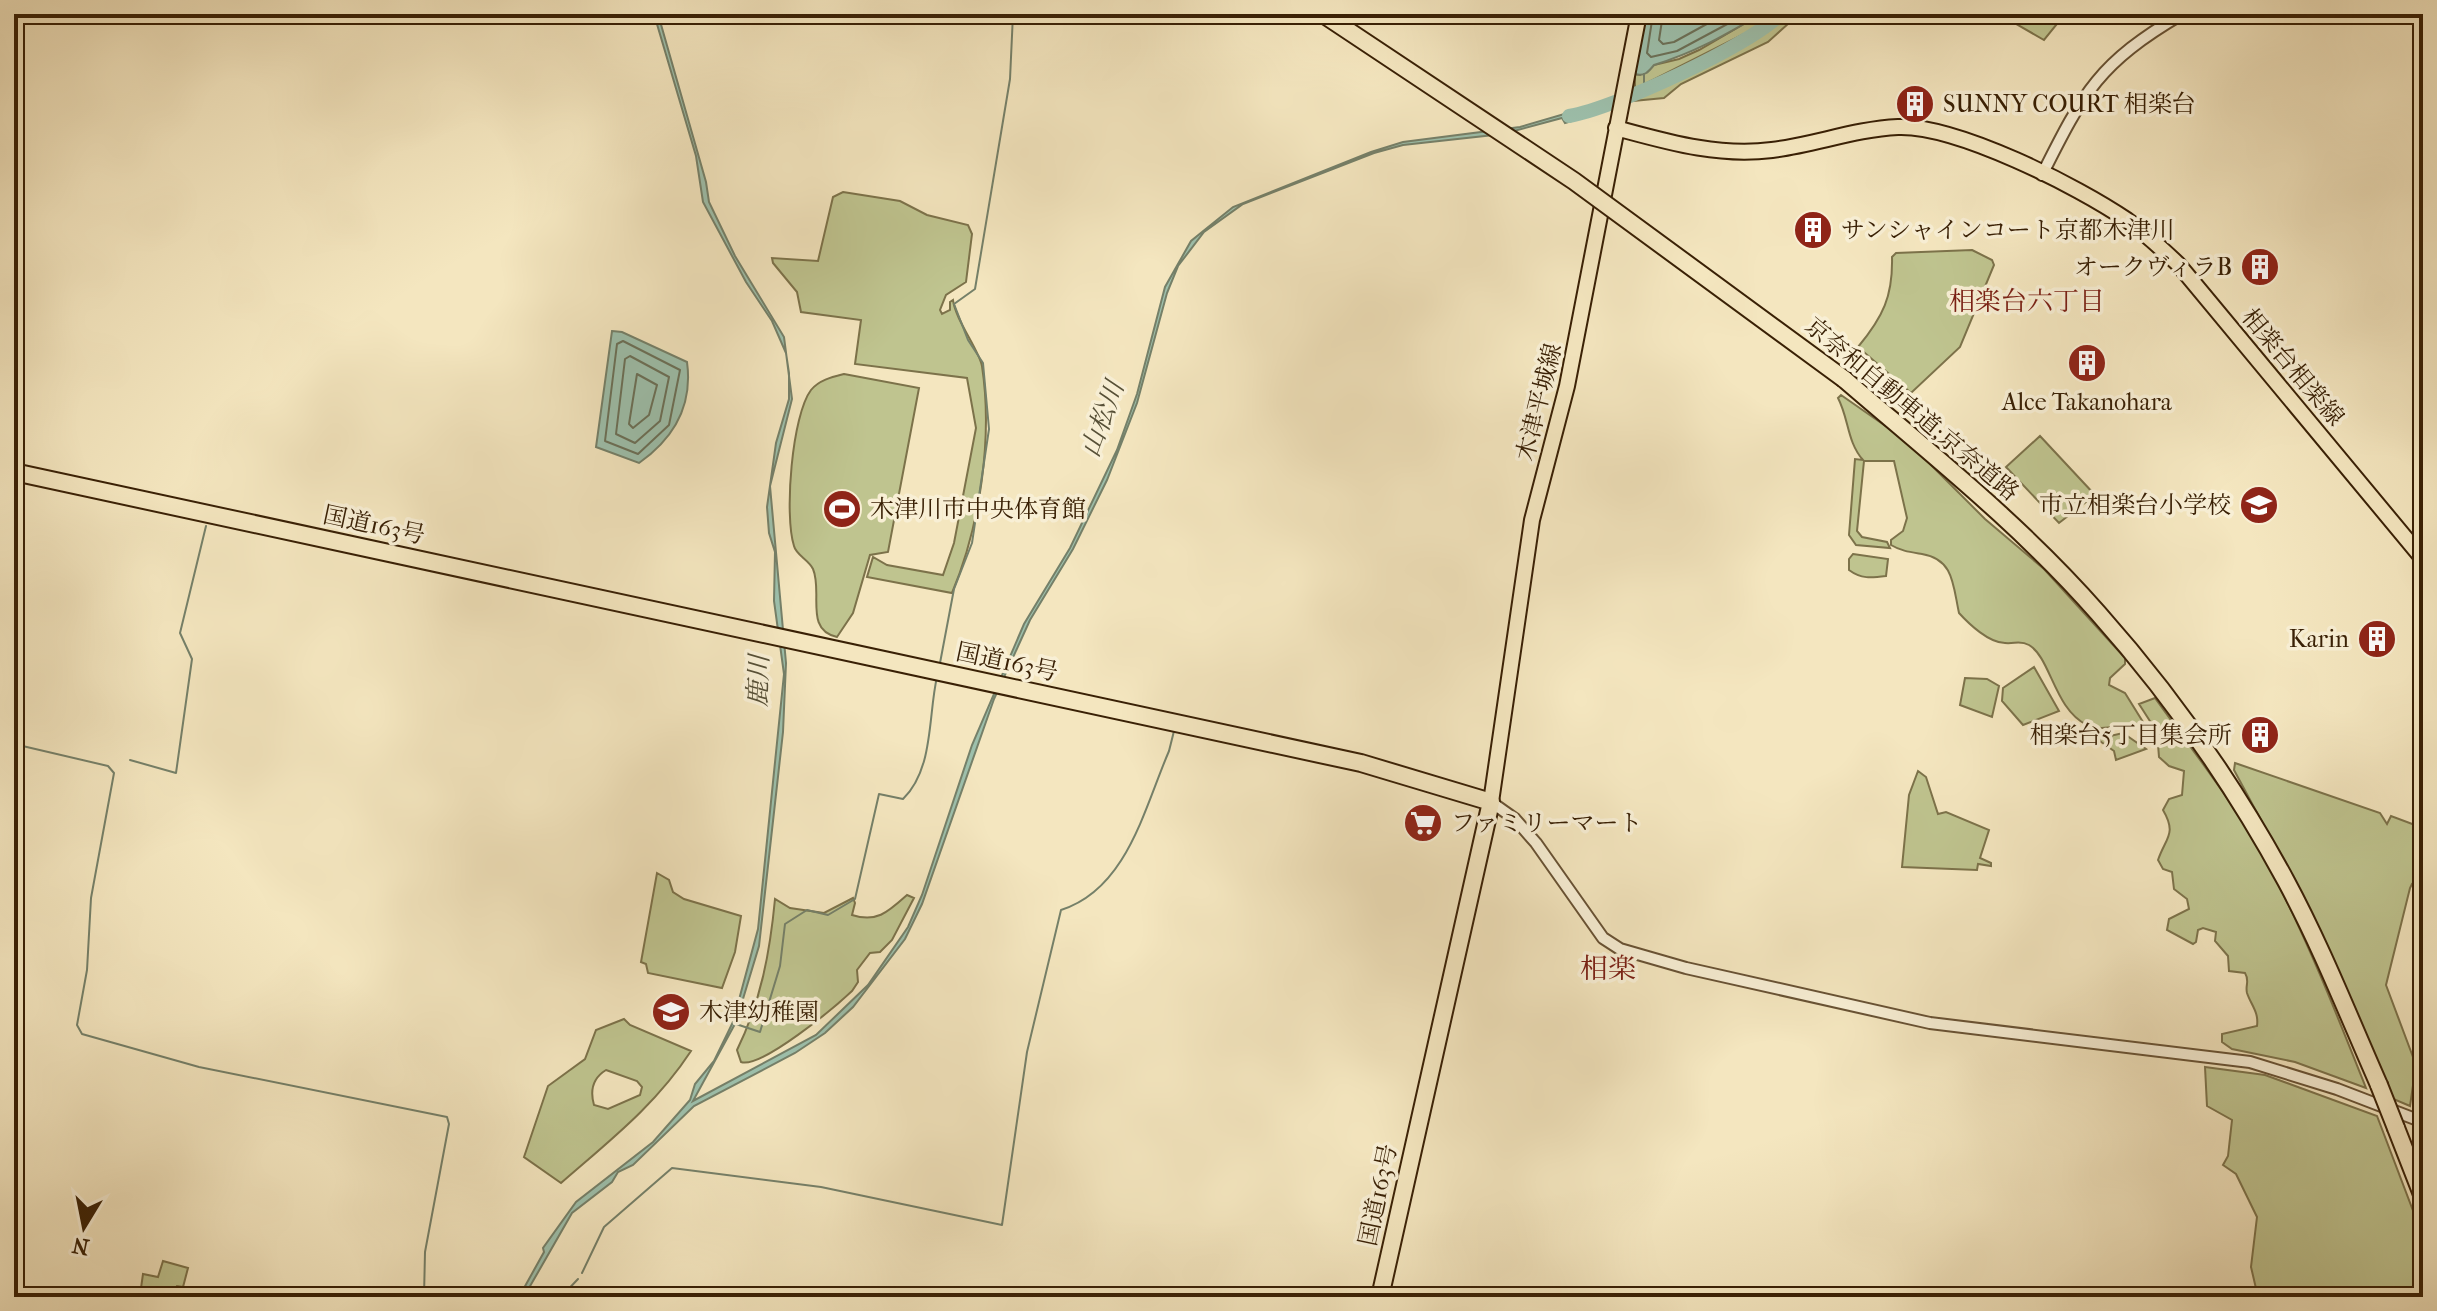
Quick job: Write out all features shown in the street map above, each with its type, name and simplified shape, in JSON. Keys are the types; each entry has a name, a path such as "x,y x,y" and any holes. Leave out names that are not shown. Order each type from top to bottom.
{"highway":[{"name":"京奈和自動車道;京奈道路","path":"1323,14 1574,181 1767,319 1844,379 2044,556 2097,611 2183,718 2223,775 2288,884 2379,1085 2423,1197"},
{"name":"国道163号","path":"14,472 1361,763 1491,802 1380,1297"}],"main road":[{"name":"木津平城線","path":"1491,802 1532,520 1567,386 1639,14"},
{"name":"相楽台相楽線","path":"1616,128 1678,145 1737,152 1773,150 1879,129 1923,128 1961,137 2115,212 2146,234 2178,264 2423,559"}],"street":[{"path":"2042,175 2074,111 2095,80 2126,49 2182,14"},
{"path":"1491,802 1525,831 1603,938 1620,949 1686,968 1930,1023 2250,1062 2323,1084 2423,1122"}],"shaded area":[{"path":"1761,14 1775,14 1754,29 1635,89 1635,74 1640,75 1654,65 1699,50"},
{"path":"1787,14 1799,14 1768,42 1681,84 1664,98 1633,101 1758,37"},
{"path":"1999,14 2065,14 2044,40"},
{"path":"843,192 900,201 927,215 968,225 972,234 966,282 946,295 940,310 942,314 950,310 953,300 980,359 985,394 982,481 970,539 952,593 867,577 873,557 887,565 943,575 954,543 976,428 967,378 855,364 861,320 801,312 797,292 773,263 772,258 818,261 833,197"},
{"path":"1972,250 1992,260 1994,265 1960,347 1911,393 1858,347 1885,305 1891,283 1892,257 1896,253"},
{"name":"木津川市中央体育館","path":"844,374 919,388 888,552 870,555 853,613 837,637 821,627 816,609 813,569 794,546 790,490 795,442 804,403 818,384"},
{"path":"1841,395 1907,441 1985,519 2044,569 2125,658 2125,664 2110,678 2109,685 2125,693 2143,722 2141,725 2100,728 2076,718 2060,696 2043,661 2029,645 1999,642 1986,636 1959,613 1950,575 1940,562 1933,557 1891,545 1891,540 1903,531 1907,518 1894,461 1864,461 1857,531 1862,537 1887,542 1890,548 1856,545 1849,535 1855,459 1863,460 1851,438 1838,398"},
{"path":"2040,436 2095,495 2059,523 2006,467"},
{"path":"1853,554 1888,559 1886,576 1866,577 1849,570 1849,559"},
{"path":"2034,667 2059,711 2023,725 2002,701 2003,688"},
{"path":"1965,678 1987,679 1999,686 1992,717 1960,705"},
{"path":"2155,698 2231,804 2271,870 2310,951 2366,1088 2295,1062 2232,1049 2222,1042 2222,1034 2257,1026 2257,1017 2247,993 2245,973 2229,971 2228,956 2215,941 2216,932 2203,928 2198,930 2193,944 2167,930 2169,919 2189,909 2187,899 2174,889 2172,872 2163,869 2158,860 2170,830 2163,810 2169,799 2182,795 2184,771 2169,766 2159,757 2157,732 2139,704"},
{"path":"2123,733 2146,749 2116,760 2114,751 2097,739"},
{"path":"2235,763 2380,813 2387,824 2391,816 2423,828 2423,887 2412,884 2410,888 2386,985 2416,1065 2410,1106 2391,1098 2318,926 2234,770"},
{"path":"1918,771 1926,777 1938,814 1946,812 1989,830 1980,858 1991,863 1991,866 1978,864 1977,870 1902,867 1909,795"},
{"path":"657,873 669,880 673,892 684,899 741,916 735,952 722,988 648,973 646,964 641,962"},
{"path":"907,895 914,898 892,940 880,952 870,953 857,970 858,982 852,991 780,1047 751,1062 741,1062 737,1050 763,976 775,899 790,908 824,913 853,898 852,915 868,918 888,911"},
{"path":"624,1019 630,1025 691,1051 647,1106 561,1183 524,1157 548,1086 585,1059 596,1030","holes":["606,1070 637,1081 642,1087 640,1095 608,1109 594,1105 594,1085"]},
{"path":"2205,1067 2265,1075 2377,1116 2423,1237 2423,1297 2258,1297 2251,1267 2257,1217 2236,1174 2223,1165 2228,1156 2232,1120 2207,1106"},
{"path":"163,1261 188,1268 183,1287 177,1286 173,1297 154,1297 141,1288 143,1274 158,1277"}],"water":[{"path":"654,14 658,14 709,202 735,256 784,337 786,352 772,321 746,282 703,202 696,156"},
{"path":"1645,14 1761,14 1709,43 1654,65 1646,73 1638,75 1635,74"},
{"path":"1585,108 1589,116 1565,123 1562,118 1503,134 1403,145 1374,153 1243,204 1204,232 1178,266 1167,293 1137,403 1107,480 1073,549 1030,620 994,699 922,904 905,939 853,1007 825,1033 795,1053 694,1106 633,1165 618,1172 612,1182 572,1213 529,1288 520,1297 514,1297 524,1288 544,1252 543,1248 576,1202 653,1142 690,1100 695,1084 714,1061 733,1022 758,929 784,674 774,601 775,552 769,533 767,507 776,443 789,399 789,376 792,399 770,486 786,663 783,732 759,946 736,1022 693,1101 816,1035 868,985 908,927 922,895 972,745 1024,624 1070,548 1117,450 1137,394 1165,287 1191,241 1233,207 1371,152 1403,142 1520,127"},
{"path":"612,331 622,332 687,362 687,393 678,420 662,443 639,463 596,447"}],"waterway":[{"path":"940,663 954,589 972,543 989,429 983,363 968,340 954,304 975,289 1010,79 1013,14"},
{"name":"山松川","path":"1569,116 1617,101 1680,74 1740,42 1781,14"},
{"path":"1644,74 1644,90"},
{"path":"130,760 176,773 192,659 180,633 206,526"},
{"path":"736,1024 760,1032 780,966 785,924 807,910 828,915 855,899 879,794 903,799 920,773 937,677"},
{"path":"582,1273 604,1227 672,1168 821,1187 1002,1225 1027,1052 1061,910 1084,900 1118,866 1141,821 1174,731"},
{"path":"14,744 108,766 114,773 91,898 87,970 77,1025 82,1034 199,1067 447,1117 449,1124 425,1252 424,1297"},
{"path":"561,1297 578,1279"},
{"path":"14,1291 24,1297"}],"place":[{"name":"SUNNY COURT 相楽台","path":"1915,104"},
{"name":"サンシャインコート京都木津川","path":"1813,230"},
{"name":"オークヴィラB","path":"2260,267"},
{"name":"Alce Takanohara","path":"2087,363"},
{"name":"市立相楽台小学校","path":"2259,505"},
{"name":"木津川市中央体育館","path":"842,509"},
{"name":"Karin","path":"2377,639"},
{"name":"相楽台5丁目集会所","path":"2260,735"},
{"name":"ファミリーマート","path":"1423,823"},
{"name":"木津幼稚園","path":"671,1012"}],"district":[{"name":"相楽台六丁目","path":"2027,301"},
{"name":"相楽","path":"1608,968"}],"water label":[{"name":"鹿川","path":"758,681"}]}
